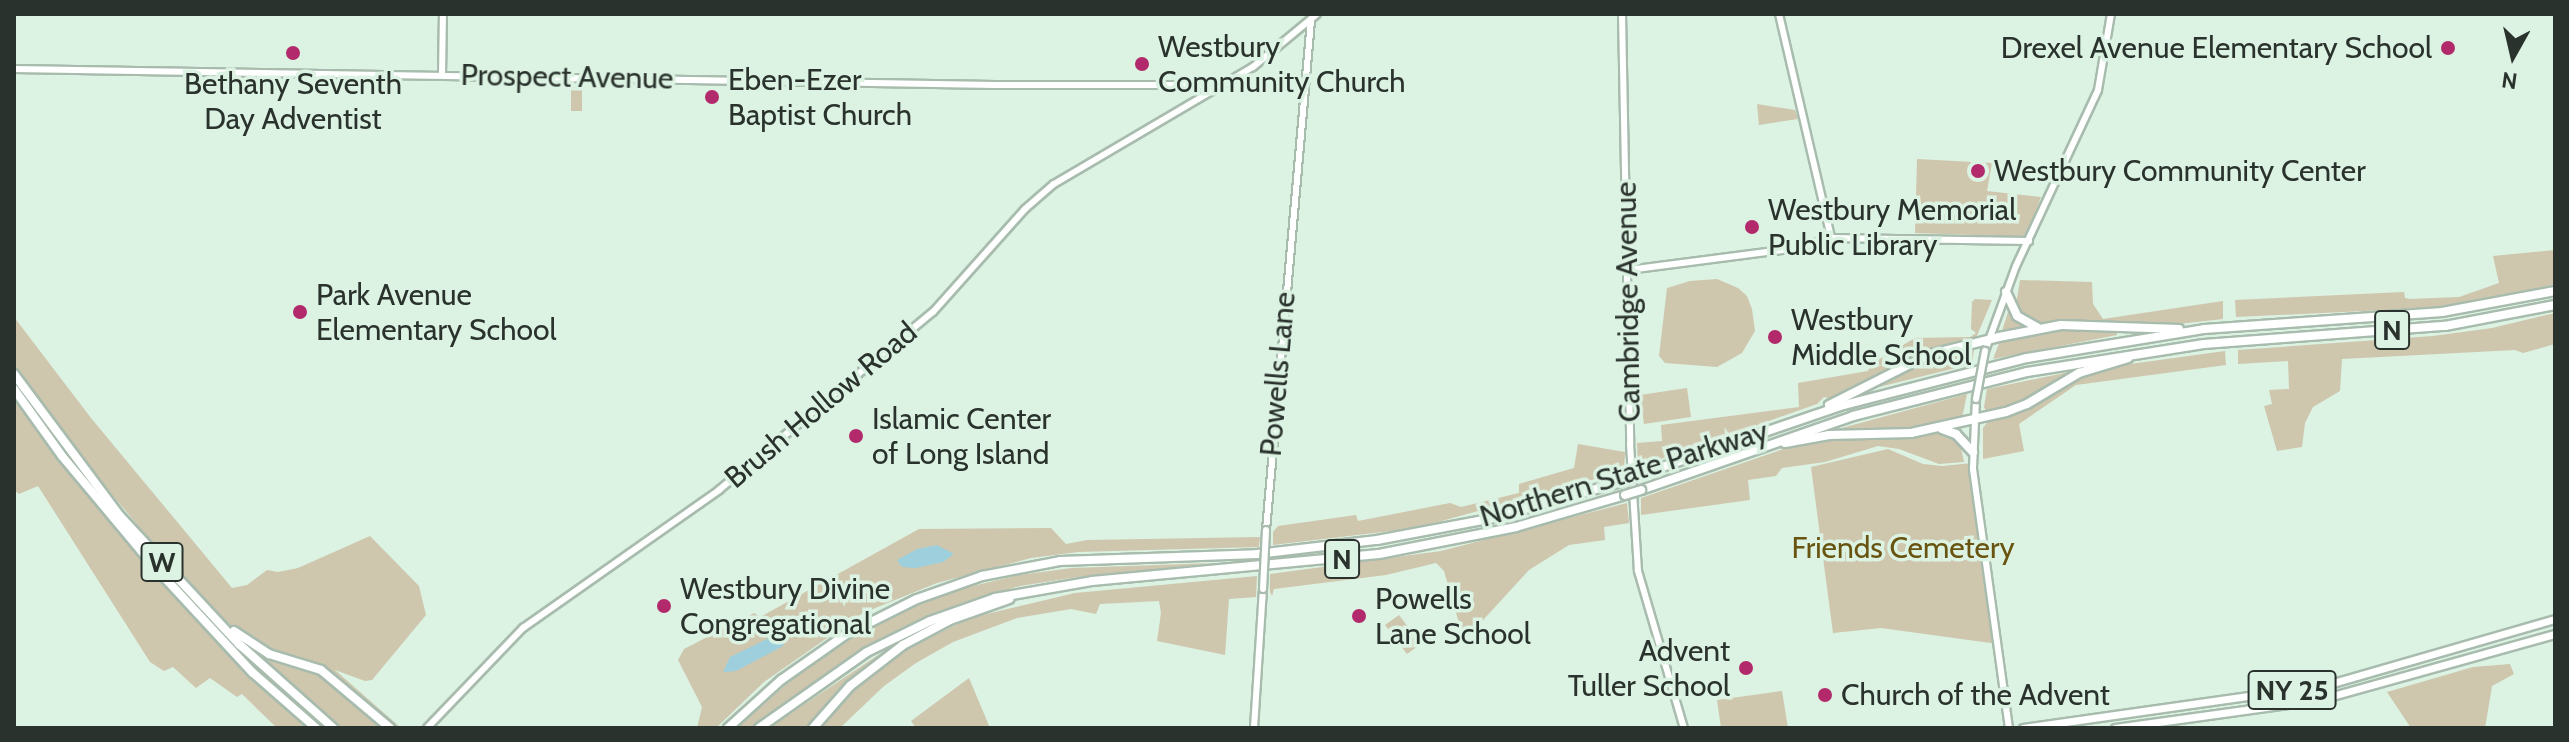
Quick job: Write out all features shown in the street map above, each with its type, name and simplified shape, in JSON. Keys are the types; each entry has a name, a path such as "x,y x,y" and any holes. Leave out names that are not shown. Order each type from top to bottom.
{"highway":[{"name":"Northern State Parkway","path":"728,728 781,680 837,640 898,607 963,581 1060,561 1257,554 1377,540 1493,518 1625,481 1806,417 2001,363 2204,329 2442,312 2555,291"},
{"path":"2006,292 2020,319 2041,328"},
{"name":"Northern State Parkway","path":"759,728 851,662 898,635 957,610 1034,590 1092,581 1379,554 1497,531 1641,490 1853,416 1989,380 2164,349 2256,338 2445,326 2555,305"},
{"path":"1806,417 1928,355 1988,339 2073,325 2204,329"},
{"path":"1760,447 1822,435 1898,434 1937,428 2022,407 2091,368 2164,349"},
{"name":"W","path":"14,374 112,506 182,584 246,651 333,728"},
{"name":"W","path":"14,389 62,456 151,563 252,672 316,728"},
{"path":"1937,428 1956,434 1973,452"},
{"path":"722,728 773,680 833,637 911,596 963,581"},
{"path":"182,584 241,638 269,654 321,670 390,728"},
{"path":"813,728 865,673 915,637 950,620 1034,590"}],"main road":[{"path":"442,75 443,14"},
{"name":"Brush Hollow Road","path":"427,728 523,628 719,490 933,312 1025,209 1054,184 1080,166 1179,112 1216,85 1253,67 1317,14"},
{"name":"Cambridge Avenue","path":"1622,14 1630,444 1638,571 1684,728"},
{"path":"1779,14 1831,238"},
{"path":"2009,728 1973,452 1976,399 1988,339 2006,292 2098,90 2111,14"},
{"name":"Powells Lane","path":"1254,728 1266,530 1311,21"},
{"name":"Prospect Avenue","path":"14,69 995,85 1216,85"},
{"path":"1628,270 1798,248 1831,238 2029,241"},
{"name":"NY 25","path":"2023,728 2326,685 2555,619"},
{"name":"NY 25","path":"2115,728 2318,700 2555,634"}],"green space":[{"path":"571,87 582,87 582,111 571,111"},
{"path":"1757,104 1795,110 1798,119 1759,125"},
{"path":"1917,159 1992,163 1987,191 2041,197 2026,237 1915,233"},
{"path":"2555,250 2555,284 2509,296 2428,308 2236,317 2235,300 2404,292 2405,298 2410,299 2459,297 2499,283 2493,256"},
{"path":"1717,279 1738,288 1747,296 1752,309 1755,331 1742,353 1717,367 1665,363 1659,356 1667,288 1690,281"},
{"path":"2020,280 2092,282 2093,304 2103,319 2223,301 2223,319 2151,327 2058,321 2034,324 2019,315 2016,305"},
{"path":"1975,299 1992,300 1976,338 1938,348 1851,393 1831,399 1824,397 1817,404 1638,467 1637,443 1662,441 1661,425 1799,407 1798,383 1868,371 1871,364 1915,338 1970,337 1976,333 1971,329 1972,302"},
{"path":"2009,309 2025,327 2001,334"},
{"path":"2555,313 2555,344 2523,353 2515,350 2342,359 2340,391 2313,407 2305,423 2302,447 2277,451 2264,406 2272,404 2269,390 2289,389 2288,361 2238,364 2238,350 2433,336 2492,328"},
{"path":"14,317 91,418 232,588 247,585 267,570 278,572 298,568 370,536 419,586 426,615 372,680 365,681 335,670 401,728 395,728 330,672 253,643 230,625 165,558 84,461 14,366"},
{"path":"2071,328 2117,332 2117,335 1993,359 2000,341"},
{"path":"1974,350 1972,364 1879,387 1940,354"},
{"path":"2225,351 2226,365 2076,385 2019,424 2024,451 1983,459 1983,428 1989,420 2022,411 2075,378 2108,367"},
{"path":"2074,371 2024,403 1988,414 1984,407 1987,389"},
{"path":"1687,388 1691,417 1644,424 1640,395"},
{"path":"1967,394 1962,418 1930,428 1838,433 1838,429"},
{"path":"14,397 63,465 133,550 261,684 309,728 277,728 242,694 237,697 210,678 196,688 173,667 164,671 150,662 38,486 19,494 14,490"},
{"path":"1938,432 1948,434 1960,443 1964,462 1939,464 1899,449 1878,446 1825,462 1782,468 1776,476 1748,480 1750,500 1641,515 1641,498 1795,445 1830,439 1903,438"},
{"path":"1578,444 1625,452 1624,471 1416,528 1273,545 1273,532 1278,526 1356,515 1358,521 1450,503 1461,507 1519,493 1519,484 1574,468"},
{"name":"Friends Cemetery","path":"1888,449 1923,464 1973,463 1998,644 1881,628 1833,633 1811,467"},
{"path":"1627,503 1629,523 1604,527 1605,540 1569,545 1529,570 1473,631 1461,630 1444,571 1436,563 1386,575 1274,589 1272,596 1270,592 1270,574 1441,551"},
{"path":"1051,528 1066,544 1087,540 1260,537 1259,547 1078,552 1031,558 937,583 863,613 764,682 716,728 697,728 702,707 678,660 684,649 754,613 760,617 919,529"},
{"path":"1215,563 1020,586 962,603 866,647 751,728 737,728 799,673 859,634 960,589 1019,575 1072,568"},
{"path":"1257,576 1256,597 1229,599 1225,655 1157,641 1161,613 1159,601 1100,604 1096,614 1071,609 1017,618 953,642 916,663 884,686 840,728 819,728 865,680 905,650 970,618 1075,593"},
{"path":"1399,615 1421,644 1407,654 1385,625"},
{"path":"242,641 259,653 320,673 385,728 342,728 311,706"},
{"path":"893,645 834,696 807,728 769,728"},
{"path":"2510,664 2514,674 2492,686 2485,728 2411,728 2387,692 2473,667"},
{"path":"969,678 990,728 916,728 911,721"},
{"path":"1782,691 1788,728 1721,728 1717,700"}],"water":[{"path":"937,545 954,554 943,562 916,568 902,567 897,560 917,549"},
{"path":"773,636 785,636 783,646 736,671 723,672 730,657"}],"place":[{"name":"Drexel Avenue Elementary School","path":"2448,48"},
{"name":"Bethany Seventh Day Adventist","path":"293,53"},
{"name":"Westbury Community Church","path":"1142,64"},
{"name":"Eben-Ezer Baptist Church","path":"712,97"},
{"name":"Westbury Community Center","path":"1978,171"},
{"name":"Westbury Memorial Public Library","path":"1752,227"},
{"name":"Park Avenue Elementary School","path":"300,312"},
{"name":"Westbury Middle School","path":"1775,337"},
{"name":"Islamic Center of Long Island","path":"856,436"},
{"name":"Westbury Divine Congregational","path":"664,606"},
{"name":"Powells Lane School","path":"1359,616"},
{"name":"Advent Tuller School","path":"1746,668"},
{"name":"Church of the Advent","path":"1825,695"}]}
